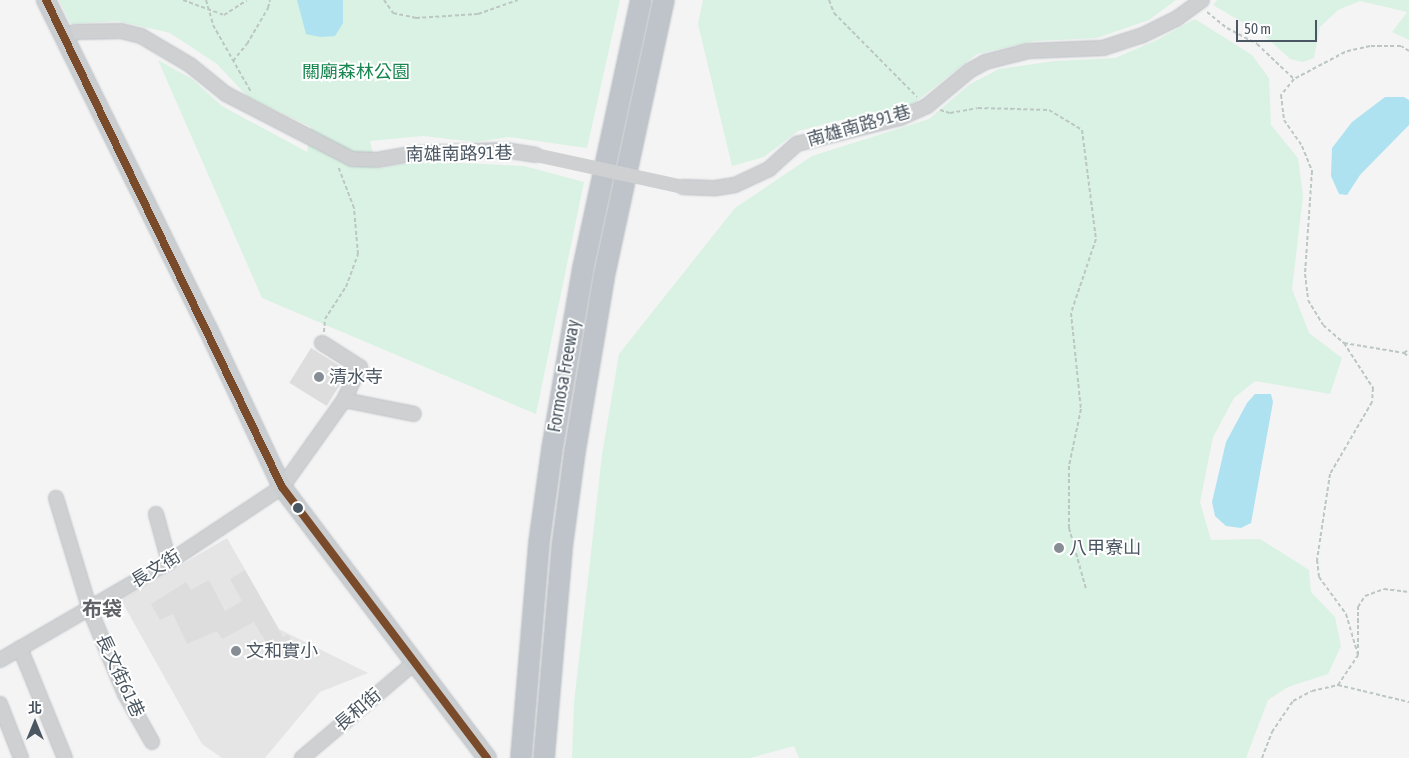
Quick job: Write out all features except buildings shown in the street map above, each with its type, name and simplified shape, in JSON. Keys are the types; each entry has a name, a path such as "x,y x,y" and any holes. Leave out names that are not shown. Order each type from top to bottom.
{"highway":[{"name":"Formosa Freeway","path":"521,758 524,705 552,450 583,268 641,0"},
{"name":"Formosa Freeway","path":"544,758 574,451 604,277 664,0"}],"main road":[{"path":"46,0 208,329 282,487 487,758"}],"street":[{"name":"南雄南路91巷","path":"66,39 75,32 122,31 141,36 190,64 226,94 328,149 352,159 376,160 415,153 505,150 683,187 716,188 735,185 769,169 797,144 900,118 927,106 969,71 986,62 1028,51 1103,48 1141,36 1200,2"},
{"path":"282,487 344,400 360,367 322,343"},
{"path":"344,400 414,414"},
{"name":"長文街","path":"0,660 90,610 169,562 282,487"},
{"name":"長文街61巷","path":"56,498 90,610 125,694 152,742"},
{"path":"156,514 169,562"},
{"path":"20,648 65,758"},
{"name":"長和街","path":"302,758 414,663"},
{"path":"0,704 21,758"}],"path":[{"path":"183,0 224,15 247,0"},
{"path":"206,0 213,25 253,96"},
{"path":"233,61 252,37 270,0"},
{"path":"384,0 394,13 416,18 478,14 518,0"},
{"path":"828,0 834,13 927,106 950,113 978,108 1049,110 1082,130 1096,239 1071,313 1081,409 1069,466 1069,528 1086,589"},
{"path":"1200,2 1227,28 1257,44 1294,79"},
{"path":"1358,655 1346,614 1319,577 1317,560 1330,474 1372,402 1373,388 1344,343 1323,325 1308,300 1305,274 1312,171 1302,146 1284,120 1281,95 1294,79 1345,52 1370,46 1401,46 1409,51"},
{"path":"322,343 325,318 346,287 358,254 354,208 342,172 328,149"},
{"path":"1344,343 1404,353 1409,357"},
{"path":"1404,353 1409,349"},
{"path":"1338,685 1358,655 1358,607 1365,596 1384,589 1409,592"},
{"path":"1262,758 1272,732 1294,701 1312,691 1338,685 1409,702"}],"shaded area":[{"name":"文和實小","path":"227,538 279,629 368,673 320,692 265,758 222,758 202,744 121,600"}],"green space":[{"name":"關廟森林公園","path":"59,0 620,0 587,148 509,137 475,142 423,136 370,141 377,169 417,161 524,166 584,182 536,414 262,298 158,60 192,79 222,106 307,152 311,127 247,96 217,64 170,33 118,21 71,24"},
{"path":"703,0 1176,0 1149,20 1097,38 1035,41 977,54 905,110 845,119 798,131 764,157 732,166 698,24"},
{"path":"1217,0 1409,0 1409,40 1392,32 1407,12 1360,1 1338,10 1320,27 1314,58 1303,62 1290,59 1264,35 1213,5"},
{"path":"1195,19 1252,55 1269,78 1271,125 1298,158 1303,196 1292,289 1309,333 1342,358 1330,394 1255,381 1234,398 1213,437 1200,502 1211,540 1260,539 1309,570 1311,592 1335,617 1341,646 1328,674 1288,687 1268,700 1246,758 799,758 794,746 750,758 572,758 574,703 602,455 619,354 735,208 812,156 929,119 970,84 999,69 1055,61 1115,58 1157,40"}],"water":[{"path":"297,0 343,0 343,23 335,36 320,37 306,34"},
{"path":"1385,97 1404,97 1409,100 1409,125 1360,175 1347,195 1339,194 1331,176 1332,148 1352,122"},
{"path":"1255,394 1271,394 1273,402 1251,523 1241,528 1226,526 1215,516 1212,502 1226,442 1247,403"}],"transit line":[{"path":"46,0 282,487 487,758"}],"place":[{"name":"清水寺","path":"319,377"},
{"name":"八甲寮山","path":"1059,548"},
{"name":"文和實小","path":"236,651"}],"district":[{"name":"布袋","path":"102,608"}]}
